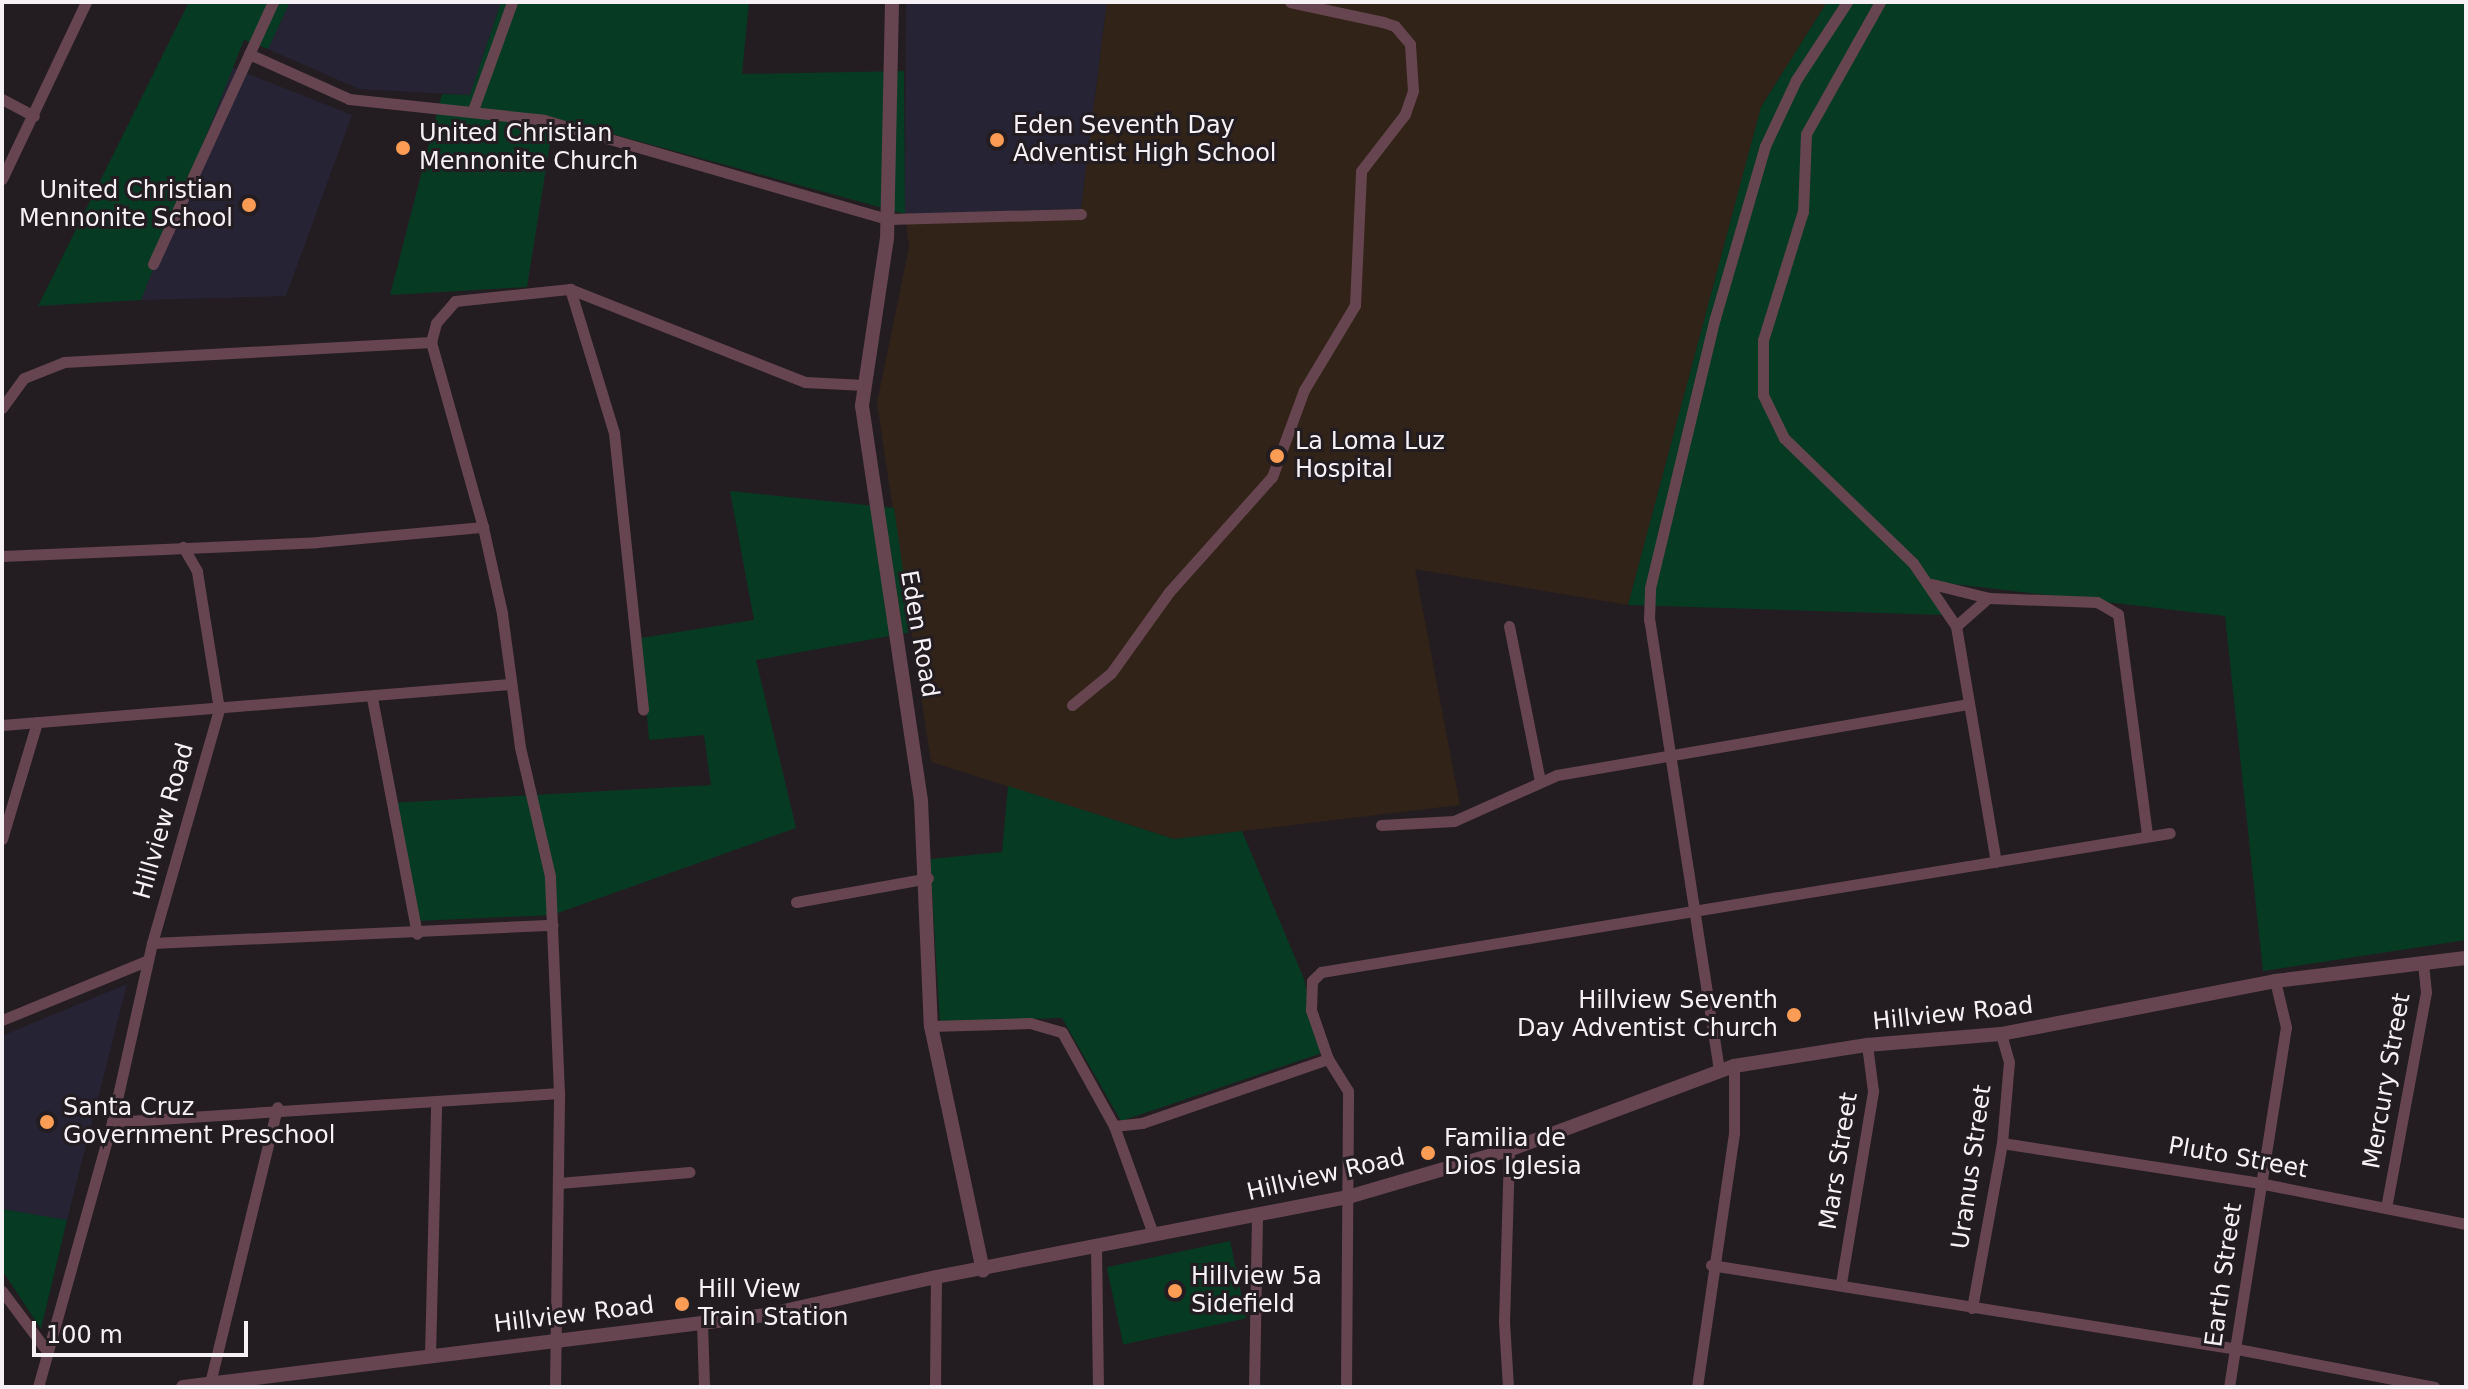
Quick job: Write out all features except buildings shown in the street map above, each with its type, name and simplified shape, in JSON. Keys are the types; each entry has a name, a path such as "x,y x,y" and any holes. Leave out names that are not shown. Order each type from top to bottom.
{"street":[{"path":"2,179 86,2"},
{"path":"153,264 273,2"},
{"path":"473,110 512,2"},
{"name":"Eden Road","path":"892,2 888,219 864,385 871,486 908,694 928,878 931,1026 983,1271"},
{"path":"1072,705 1111,673 1169,592 1272,477 1304,390 1355,305 1361,171 1405,114 1413,91 1410,44 1395,26 1290,2"},
{"path":"1697,1387 1711,1265 1734,1133 1726,1068 1694,914 1669,755 1649,620 1650,588 1715,318 1765,146 1796,80 1847,2"},
{"path":"1880,2 1806,134 1803,211 1763,340 1763,395 1784,438 1932,584 1956,626 1966,704 1996,862"},
{"path":"249,54 349,99 544,120 635,143 888,219 1081,214"},
{"path":"2,99 34,116"},
{"path":"555,1387 559,1093 550,876 483,527 431,342 436,323 455,301 570,289 805,382 864,385"},
{"path":"570,289 614,433 643,709"},
{"path":"2,408 24,378 64,362 431,342"},
{"path":"2,556 317,542 483,527"},
{"name":"Hillview Road","path":"38,1387 112,1122 152,943 219,709 197,571 183,547"},
{"path":"1932,584 1989,598 2097,602 2118,614 2147,834"},
{"path":"1956,626 1989,598"},
{"path":"1509,626 1540,781"},
{"path":"2,725 372,698 511,684"},
{"path":"372,698 417,934"},
{"path":"1381,825 1454,821 1540,781 1669,755 1966,704"},
{"path":"2,839 37,722"},
{"path":"1346,1387 1348,1091 1328,1059 1309,993 1312,981 1333,966 1694,914 2147,834 2170,833"},
{"path":"796,902 928,878"},
{"path":"152,943 417,934 553,925"},
{"name":"Hillview Road","path":"183,1387 209,1387 555,1337 766,1315 936,1277 983,1271 1153,1234 1348,1197 1509,1150 1726,1068 1867,1045 2001,1034 2275,981 2466,958"},
{"path":"2,1020 148,960"},
{"name":"Mercury Street","path":"2386,1208 2423,1007 2423,961"},
{"name":"Earth Street","path":"2229,1387 2286,1027 2275,981"},
{"path":"931,1026 1050,1025 1070,1042 1114,1126 1153,1234"},
{"name":"Uranus Street","path":"1972,1308 2002,1143 2009,1062 2001,1034"},
{"name":"Mars Street","path":"1841,1283 1873,1091 1867,1045"},
{"path":"1114,1126 1142,1123 1328,1059"},
{"path":"112,1122 277,1107 436,1104 559,1093"},
{"path":"430,1356 436,1104"},
{"path":"209,1387 277,1107"},
{"name":"Pluto Street","path":"2002,1143 2259,1183 2466,1224"},
{"path":"1508,1387 1504,1322 1509,1150"},
{"path":"559,1183 690,1172"},
{"path":"1254,1387 1257,1214"},
{"path":"1096,1246 1098,1387"},
{"path":"1711,1265 1841,1283 1972,1308 2237,1349 2434,1387"},
{"path":"935,1387 936,1277"},
{"path":"2,1291 47,1351"},
{"path":"702,1322 704,1387"}],"shaded area":[{"path":"290,2 501,2 470,95 359,89 268,49"},
{"name":"Eden Seventh Day Adventist High School","path":"906,2 1107,2 1081,209 905,214"},
{"name":"La Loma Luz Hospital","path":"1107,2 1827,2 1761,107 1628,605 1415,569 1460,805 1175,839 931,762 877,403 909,247 905,214 1081,209"},
{"name":"United Christian Mennonite School","path":"233,68 352,115 286,296 141,300"},
{"name":"Santa Cruz Government Preschool","path":"127,984 67,1220 2,1209 2,1036"}],"green space":[{"path":"189,2 290,2 268,49 244,40 141,300 38,306"},
{"path":"501,2 749,2 742,74 904,71 905,214 554,118 527,287 390,295 442,94 470,95"},
{"path":"1827,2 2466,2 2466,940 2263,971 2225,616 1928,581 1942,615 1628,605 1761,107"},
{"path":"730,491 894,508 912,632 756,660 796,828 552,915 416,921 391,803 711,785 704,735 649,740 641,638 754,620"},
{"path":"1008,786 1174,839 1242,831 1304,979 1322,1053 1121,1121 1062,1018 940,1022 930,859 1002,852"},
{"path":"2,1209 67,1220 41,1329 2,1270"},
{"name":"Hillview 5a Sidefield","path":"1230,1241 1246,1318 1123,1344 1107,1267"}],"place":[{"name":"Eden Seventh Day Adventist High School","path":"997,140"},
{"name":"United Christian Mennonite Church","path":"403,148"},
{"name":"United Christian Mennonite School","path":"249,205"},
{"name":"La Loma Luz Hospital","path":"1277,456"},
{"name":"Hillview Seventh Day Adventist Church","path":"1794,1015"},
{"name":"Santa Cruz Government Preschool","path":"47,1122"},
{"name":"Familia de Dios Iglesia","path":"1428,1153"},
{"name":"Hillview 5a Sidefield","path":"1175,1291"},
{"name":"Hill View Train Station","path":"682,1304"}]}
